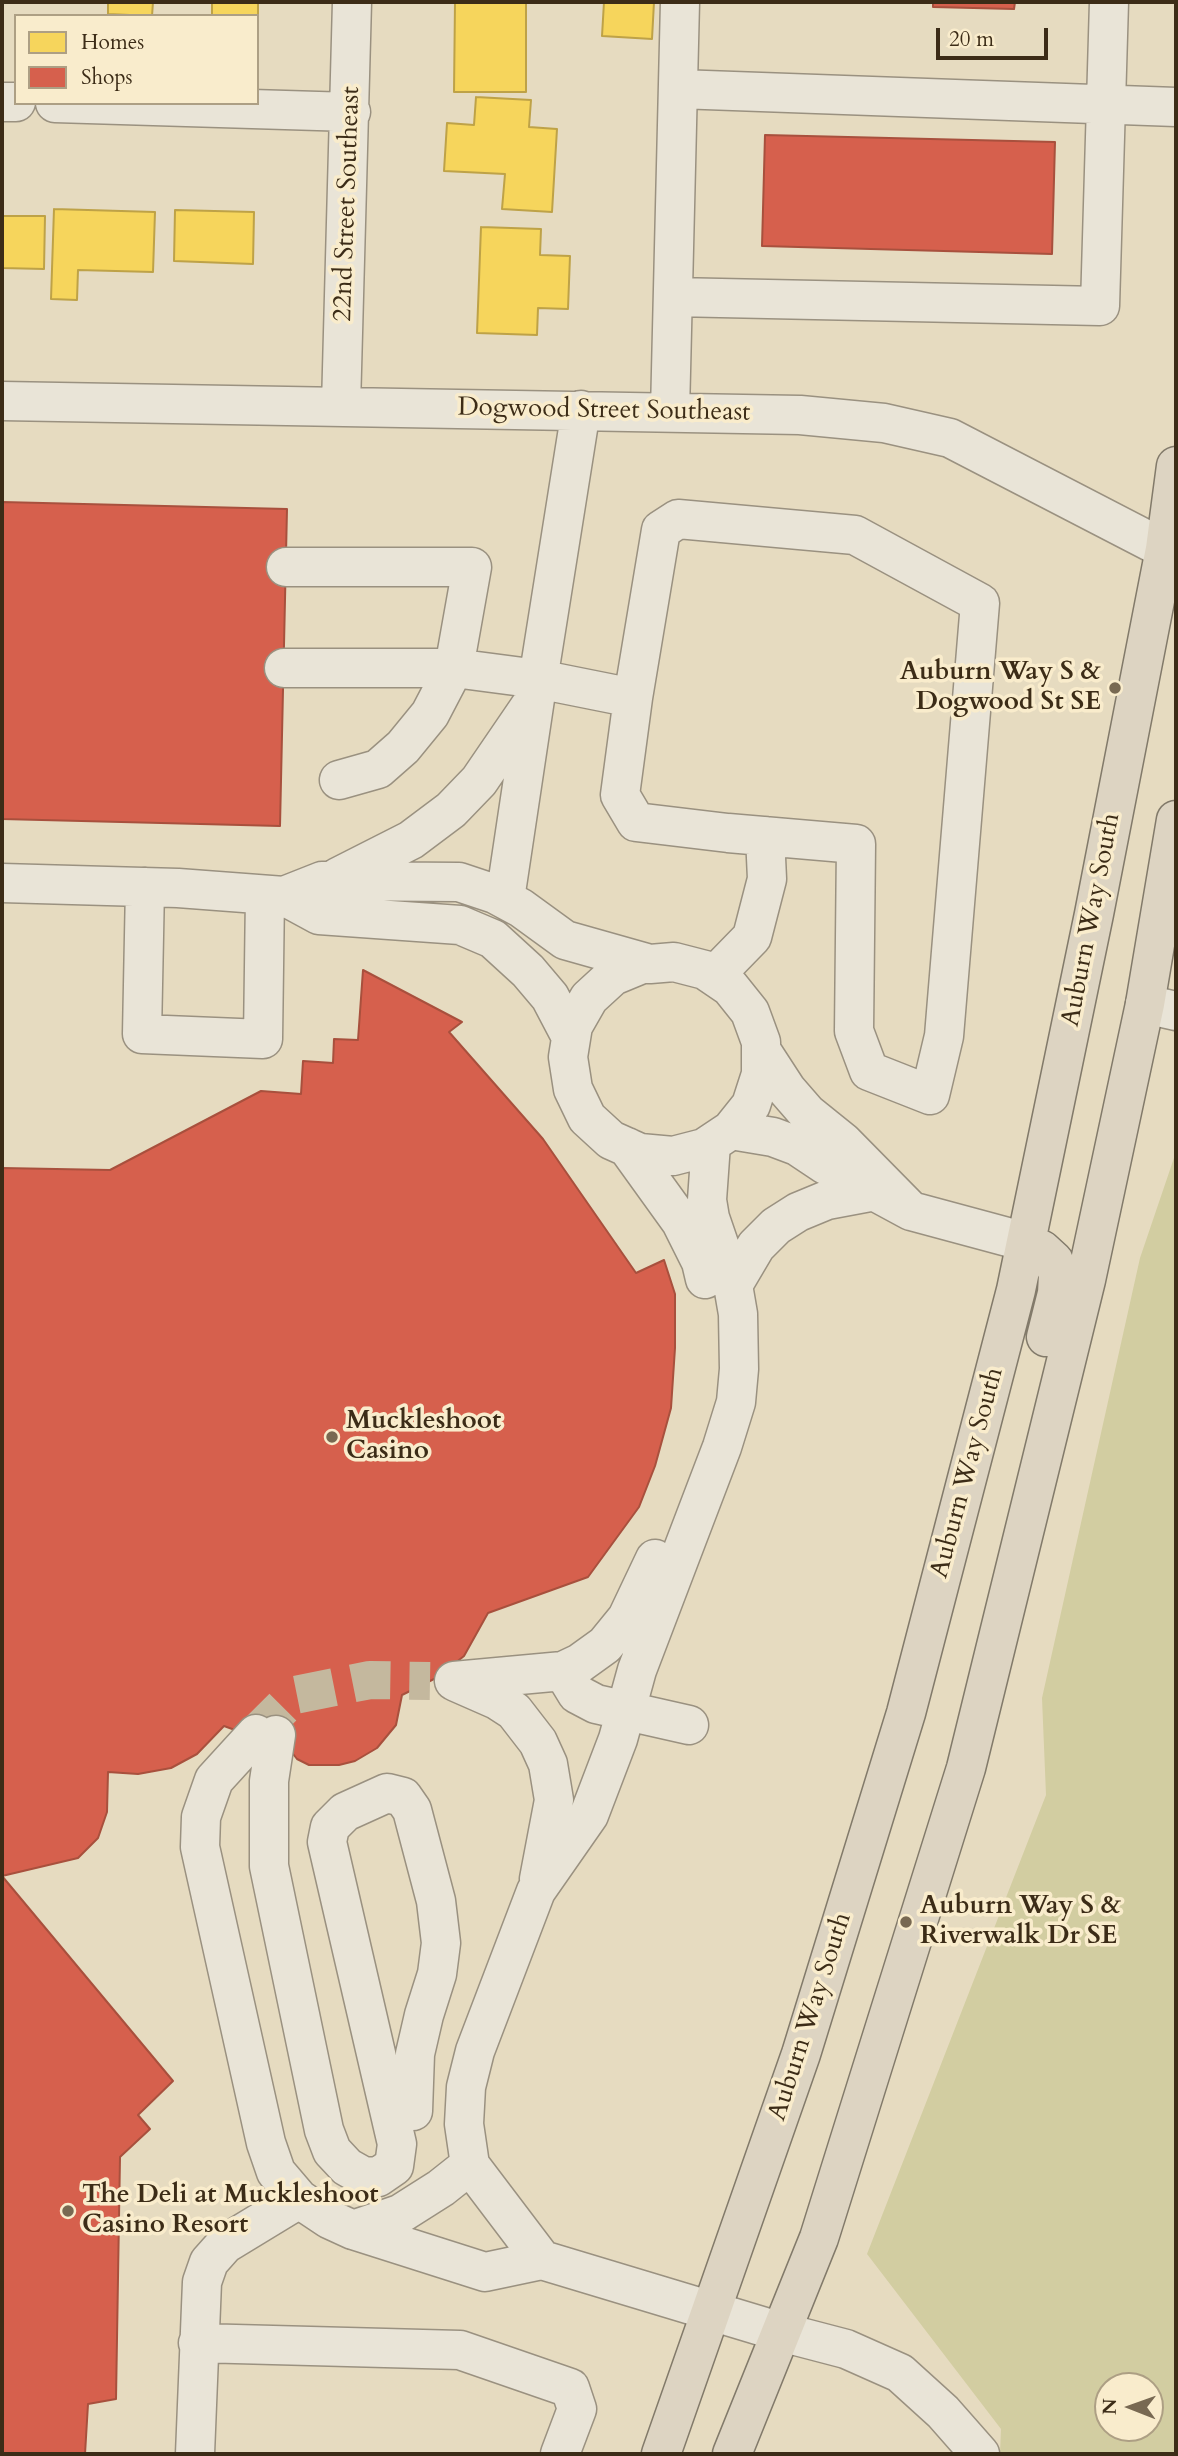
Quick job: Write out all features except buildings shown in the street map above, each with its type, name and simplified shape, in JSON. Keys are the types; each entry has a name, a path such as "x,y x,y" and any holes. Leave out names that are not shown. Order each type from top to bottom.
{"main road":[{"name":"Auburn Way South","path":"661,2454 801,2054 905,1713 1016,1290 1171,552 1176,466"},
{"path":"732,2454 819,2238 958,1794 1086,1280 1161,1007 1176,820"},
{"path":"1014,1574 1006,1559 1006,1511 1057,1293 1058,1275 1054,1261 1042,1250 1026,1242"}],"street":[{"name":"22nd Street Southeast","path":"341,406 352,2"},
{"path":"670,412 680,2"},
{"path":"673,297 1100,306 1109,2"},
{"path":"678,89 1176,107"},
{"path":"121,105 351,112"},
{"name":"Dogwood Street Southeast","path":"2,401 800,415 884,423 950,438 1171,552"},
{"path":"505,899 581,410"},
{"path":"678,519 855,535 980,603 944,1036 930,1095 869,1071 855,1031 856,844 765,836 636,822 620,795 660,530 678,519"},
{"path":"286,567 472,567 454,668 430,714 403,747 378,769 339,780"},
{"path":"284,668 454,668 536,689 633,698"},
{"path":"331,881 411,840 451,810 479,781 536,689"},
{"path":"714,976 752,937 767,879 765,836"},
{"path":"274,896 322,881 459,882 505,899 565,940 650,964"},
{"path":"2,883 145,887 274,896 319,915 460,925 493,939 528,971 550,997 571,1037"},
{"path":"145,887 142,1034 263,1039 274,896"},
{"path":"674,962 705,970 714,976 730,987 750,1012 761,1042 761,1074 751,1105 721,1137 704,1148 673,1156 640,1153 611,1140 587,1118 571,1079 568,1057 573,1026 589,998 613,976 642,964 674,962"},
{"path":"761,1049 787,1090 807,1113 842,1142 911,1211"},
{"path":"721,1137 773,1137 797,1146 824,1164 911,1211 1026,1242"},
{"path":"536,1891 589,1815 618,1739 638,1670 722,1447 736,1402 739,1369 738,1314 733,1284 710,1217 707,1200 721,1137"},
{"path":"542,2260 470,2165 464,2124 466,2087 475,2051 536,1891 554,1800 548,1764 538,1742 514,1711 497,1700 442,1681 563,1671 580,1663 605,1645 627,1618 644,1586 699,1446 712,1406 716,1373 712,1307 701,1262 681,1222 627,1147"},
{"path":"733,1284 756,1246 776,1226 798,1212 827,1200 875,1191"},
{"path":"563,1671 577,1694 596,1704 689,1725"},
{"path":"402,2112 327,1842 330,1828 345,1812 387,1793 403,1797 412,1810 436,1901 441,1943 437,1975 415,2054 394,2165 378,2177 363,2176 347,2167 332,2151 324,2130 269,1866 270,1781 266,1735 214,1780 201,1817 200,1847 266,2143 276,2172 299,2199 329,2219 353,2230 485,2272 542,2260 846,2349 900,2373 943,2412 980,2454"},
{"path":"402,2112 430,2109 465,2112"},
{"path":"353,2230 400,2214 441,2188 470,2165"},
{"path":"195,2454 202,2282 209,2262 225,2244 299,2199"},
{"path":"198,2343 460,2350 570,2388 577,2409 560,2454"}],"shaded area":[{"path":"1176,1152 1176,2454 1000,2454 1001,2429 867,2254 1046,1795 1042,1698 1140,1258"}],"tunnel":[{"path":"256,1734 295,1695 370,1680 430,1681"}],"place":[{"name":"Auburn Way S & Dogwood St SE","path":"1115,688"},
{"name":"Muckleshoot Casino","path":"332,1437"},
{"name":"Auburn Way S & Riverwalk Dr SE","path":"906,1922"},
{"name":"The Deli at Muckleshoot Casino Resort","path":"68,2211"}]}
